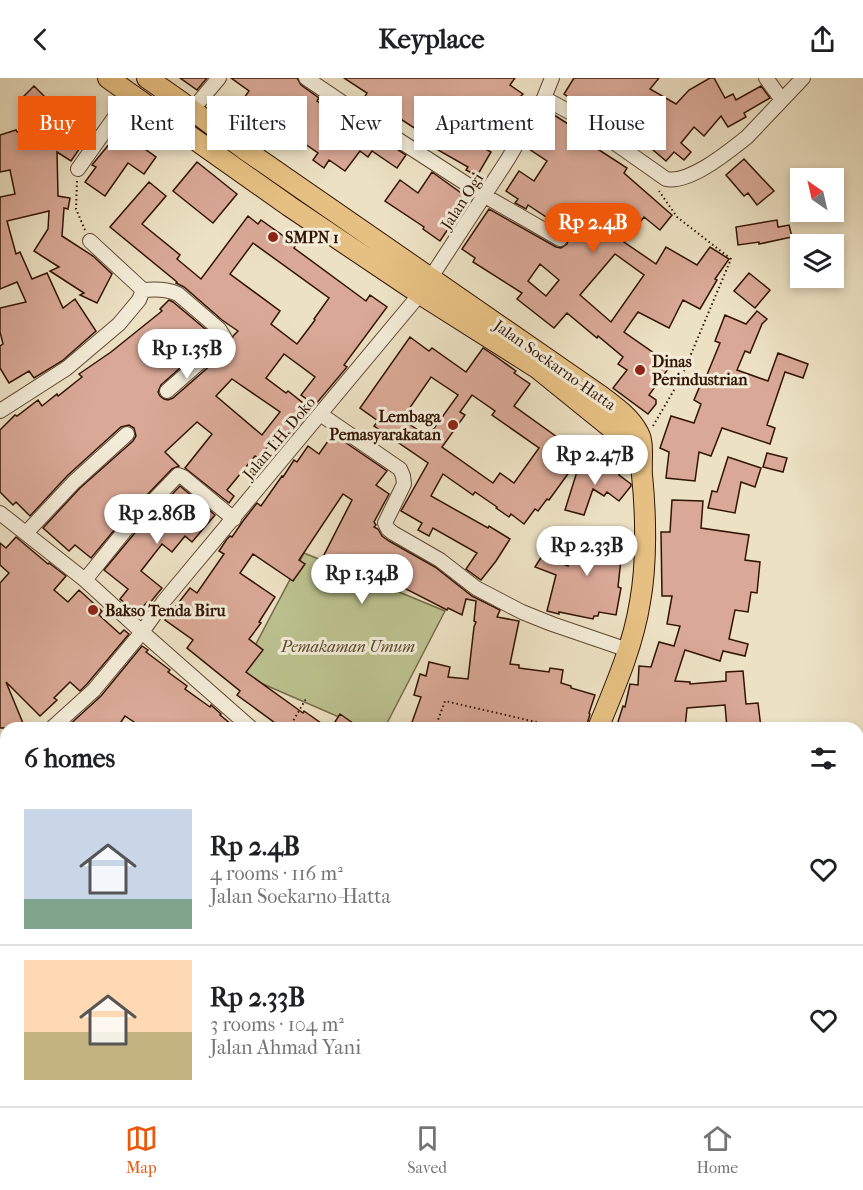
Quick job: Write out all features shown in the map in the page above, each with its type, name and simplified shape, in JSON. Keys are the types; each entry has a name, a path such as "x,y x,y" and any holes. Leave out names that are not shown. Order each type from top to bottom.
{"highway":[{"name":"Jalan Soekarno-Hatta","path":"108,78 134,96"},
{"name":"Jalan Soekarno-Hatta","path":"147,78 173,96"},
{"name":"Jalan Soekarno-Hatta","path":"195,112 244,149 608,400 627,417 641,445"},
{"name":"Jalan Soekarno-Hatta","path":"195,139 420,294 537,369 641,445"},
{"path":"600,722 628,650 636,623 644,576 645,506 641,445"}],"street":[{"path":"195,98 219,78"},
{"path":"306,78 485,196 560,239"},
{"name":"Jalan Ogi","path":"545,96 552,78"},
{"path":"766,78 782,100"},
{"path":"555,104 575,115 666,179 673,181 700,170 747,137 803,78"},
{"path":"78,170 131,94"},
{"name":"Jalan Ogi","path":"431,278 513,150"},
{"path":"90,241 143,290 172,291 178,294 219,329 224,337 222,343 167,391"},
{"path":"420,294 431,278"},
{"path":"0,411 67,368 102,339 119,324 139,300 143,290"},
{"name":"Jalan I.H. Doko","path":"59,722 94,690 142,632 164,601 420,294"},
{"path":"320,414 400,469 404,484 385,523 388,530 440,560 476,588 522,612 628,650"},
{"path":"26,533 74,482 127,434"},
{"path":"85,580 127,528 178,475 234,519"},
{"path":"0,513 85,580 243,722"}],"path":[{"path":"78,170 76,209 90,241"},
{"path":"641,445 681,378 731,259 677,217 659,190"},
{"path":"292,722 307,697"},
{"path":"437,722 445,701 536,722"}],"green space":[{"name":"Pemakaman Umum","path":"304,553 445,611 388,722 350,722 240,674"}],"building":[{"path":"180,78 207,78 197,90"},
{"path":"231,78 297,78 301,85 319,98 317,101 319,102 319,150 398,150 406,155 397,168 372,151 368,157 360,151 345,171 329,160 324,168 313,160 318,153 307,145 307,96 245,96 249,91"},
{"path":"344,78 515,78 510,85 523,94 521,96 414,96 414,128 402,120 402,96 365,96 367,93"},
{"path":"574,78 659,78 650,89 662,96 567,96 564,94"},
{"path":"710,78 714,78 725,98 733,94 736,100 761,86 770,98 744,113 746,117 728,127 721,116 704,136 694,127 681,143 691,152 684,160 674,152 666,161 653,150 666,150 666,98 676,104 689,90"},
{"path":"34,86 44,96 24,96"},
{"path":"555,116 567,123 567,150 599,150 627,168 624,173 672,215 660,230 644,217 624,242 656,264 666,247 697,265 710,247 729,259 715,279 717,280 700,309 683,300 669,328 638,312 624,332 671,365 649,395 656,400 656,404 648,414 613,388 627,370 618,364 623,357 567,313 554,328 517,299 522,293 473,262 475,258 462,249 489,209 556,247 561,248 567,244 569,238 565,232 528,205 526,209 515,203 518,199 506,191 519,171 534,181 547,161 530,150 555,150","holes":["587,209 606,222 593,241 575,226","615,254 644,275 611,322 580,295","540,264 559,280 546,296 528,281"]},
{"path":"16,130 18,150 79,150 71,161 57,152 58,196 70,198 68,209 64,208 62,236 93,256 112,274 97,303 80,295 84,293 50,271 59,267 34,251 48,229 49,211 7,221 16,254 20,252 32,279 47,273 63,308 75,299 96,331 62,361 34,378 29,371 9,383 0,368 0,346 3,344 0,332 0,308 26,302 17,282 0,289 0,197 15,194 10,170 0,172 0,135"},
{"path":"108,146 108,150 146,150 156,157 144,174 128,163 105,196 85,182 96,167 92,165"},
{"path":"438,150 487,150 491,152 477,176 466,170 468,167"},
{"path":"744,159 774,191 757,205 748,193 744,196 726,175"},
{"path":"197,162 237,194 213,223 173,191"},
{"path":"432,172 468,198 446,228 448,229 440,241 423,229 424,227 385,201 400,180 418,193"},
{"path":"149,182 166,196 142,224 180,255 177,259 201,279 248,216 258,224 261,220 296,245 294,248 366,301 370,295 387,307 344,365 347,367 315,405 301,395 315,377 284,354 266,378 303,403 289,422 296,427 288,438 280,432 258,458 255,456 227,490 234,496 229,503 185,468 212,434 197,422 165,452 179,466 172,469 121,522 91,558 75,545 69,551 43,528 80,488 133,441 136,436 134,428 129,425 121,427 67,476 30,516 16,502 13,505 0,492 0,430 15,415 17,416 38,400 42,406 57,394 58,396 82,377 79,374 111,352 162,311 160,309 169,300 210,333 204,340 208,343 161,385 158,392 164,399 173,398 228,350 233,336 238,331 176,283 110,227","holes":["253,243 329,298 297,344 271,324 280,311 230,274","232,379 280,412 262,435 216,396"]},
{"path":"777,220 778,227 789,225 791,234 790,237 759,244 759,242 738,245 736,227"},
{"path":"749,273 770,290 755,308 734,291"},
{"path":"757,311 767,319 762,324 750,353 745,351 737,370 768,381 778,353 808,364 803,378 785,372 767,425 775,428 770,444 722,428 711,456 699,452 695,481 666,478 669,452 660,448 671,416 694,423 701,404 694,400 720,343 715,341 725,315 746,324"},
{"path":"410,337 429,351 432,348 466,372 483,348 516,371 514,373 530,384 514,406 571,447 574,443 583,449 576,459 578,460 549,500 547,499 538,511 535,509 524,524 511,514 509,517 475,492 473,495 443,474 431,496 510,539 481,580 466,569 477,553 433,528 429,536 418,530 422,523 401,511 428,463 374,426 378,421 360,408","holes":["431,377 458,395 428,437 402,419","472,395 495,411 492,415 539,448 514,483 500,473 493,483 442,447 465,415 460,412"]},
{"path":"333,434 387,471 376,485 389,494 374,522 376,525 374,527 389,541 435,567 472,596 500,610 497,617 519,621 510,664 519,665 519,668 549,672 550,668 563,670 561,683 595,695 588,722 412,722 421,697 414,695 420,674 426,676 429,662 450,667 448,677 468,679 476,622 474,621 476,601 466,599 462,615 404,588 412,572 389,561 379,581 324,555 352,500 343,494 299,560 305,564 293,581 253,554 240,573 275,597 249,639 263,650 246,672 303,713 304,711 320,722 274,722 237,695 240,691 187,648 193,640 165,620 190,588 197,593 224,554 219,551 227,539 232,537 257,503 261,506 294,460 297,462 308,446 319,454"},
{"path":"767,453 787,458 783,472 763,467"},
{"path":"728,457 761,468 755,487 741,482 735,513 708,508 712,491 717,492"},
{"path":"599,459 620,473 619,475 631,486 619,501 607,492 604,496 593,489 584,515 565,510 580,462 592,470"},
{"path":"180,486 215,515 192,542 185,536 172,552 162,544 141,571 162,588 138,613 120,599 128,589 104,570 134,534"},
{"path":"672,500 703,501 701,528 749,535 745,560 760,562 757,593 751,592 748,612 735,610 729,639 748,644 745,656 723,651 720,661 685,650 675,681 690,682 690,684 726,681 726,672 743,671 746,704 758,703 760,722 726,722 725,705 687,708 686,722 618,722 623,706 625,707 630,684 638,685 639,666 651,667 659,642 674,646 680,626 667,624 672,596 662,596 661,532 670,532"},
{"path":"574,533 626,539 625,551 622,550 618,587 621,588 616,615 599,612 598,616 594,616 593,619 547,611 556,575 535,567 542,556 568,566"},
{"path":"16,537 66,576 54,590 68,602 79,590 102,611 99,615 120,634 124,630 129,634 80,691 70,682 54,698 57,700 40,716 6,682 23,722 0,722 0,583 9,573 0,565 0,543 6,548"},
{"path":"142,646 148,650 146,652 170,670 168,672 187,686 185,689 210,707 211,705 229,722 134,722 125,716 121,722 73,722 101,696"},
{"path":"340,714 351,722 335,722"}],"place":[{"name":"SMPN 1","path":"273,237"},
{"name":"Dinas Perindustrian","path":"640,370"},
{"name":"Lembaga Pemasyarakatan","path":"453,425"},
{"name":"Bakso Tenda Biru","path":"93,610"}]}
